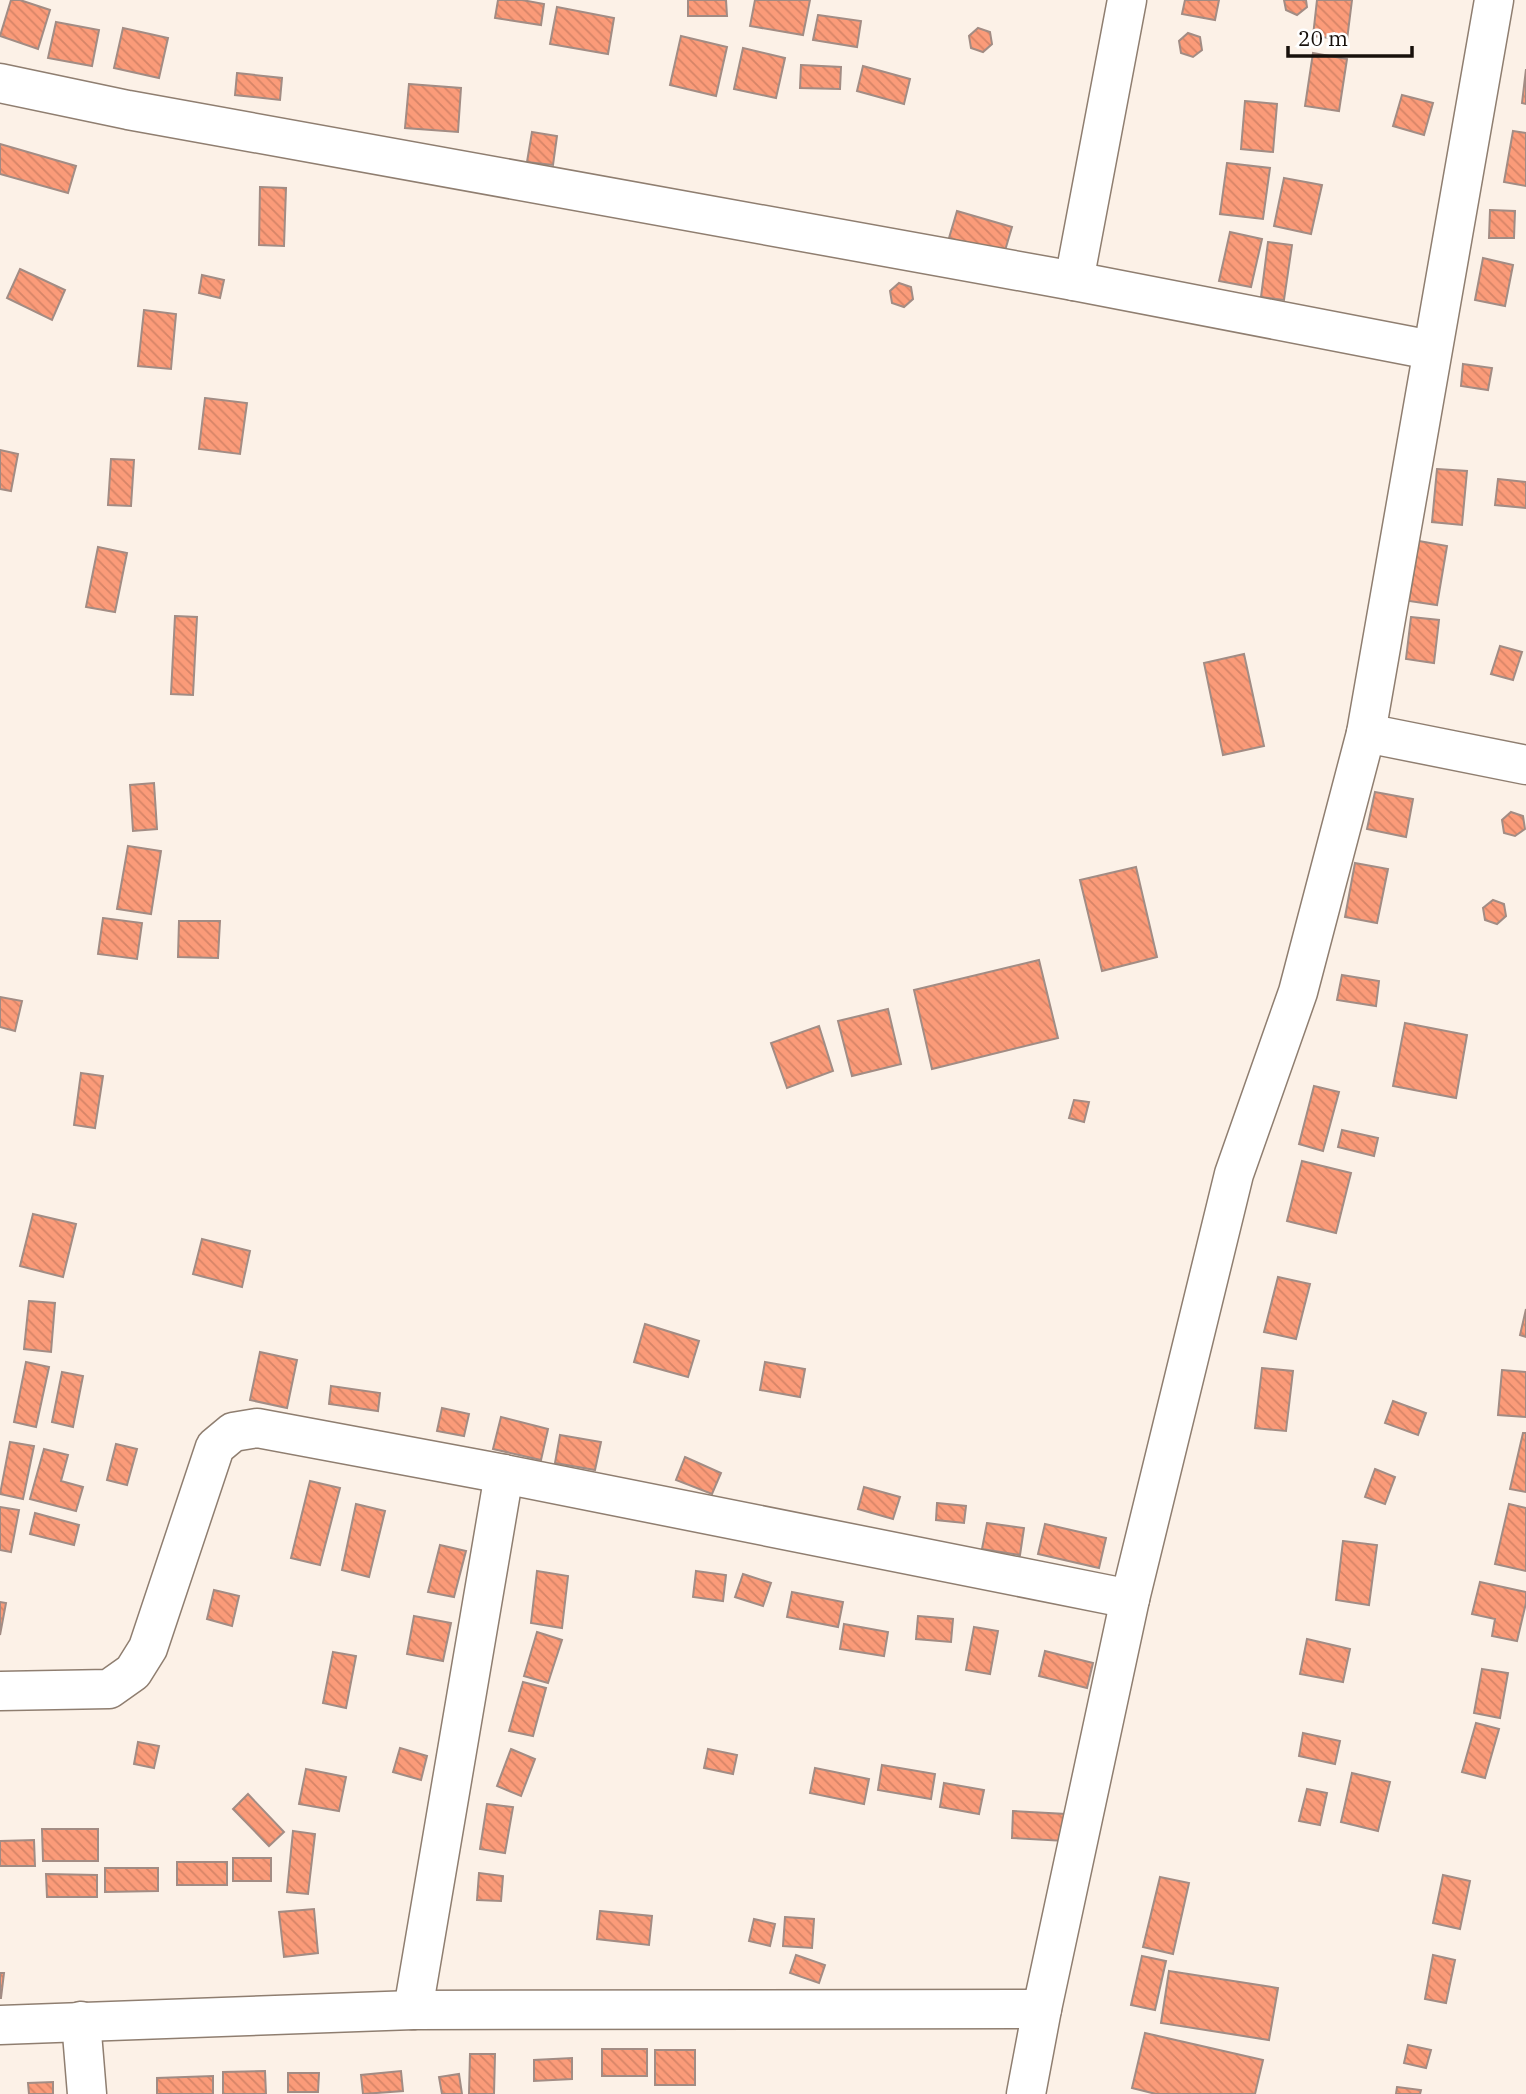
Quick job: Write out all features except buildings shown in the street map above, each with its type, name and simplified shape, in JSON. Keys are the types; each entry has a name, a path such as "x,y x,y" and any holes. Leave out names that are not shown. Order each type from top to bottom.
{"street":[{"path":"1074,281 1127,0"},
{"path":"1027,2094 1042,2009 1130,1599 1234,1174 1298,992 1366,733 1494,0"},
{"path":"0,83 295,141 1074,281 1431,350"},
{"path":"1366,733 1526,765"},
{"path":"0,1691 109,1689 133,1672 148,1648 215,1447 233,1432 257,1428 504,1474 1130,1599"},
{"path":"413,2010 504,1474"},
{"path":"0,2025 413,2010 1042,2009"},
{"path":"82,2021 87,2094"}]}
